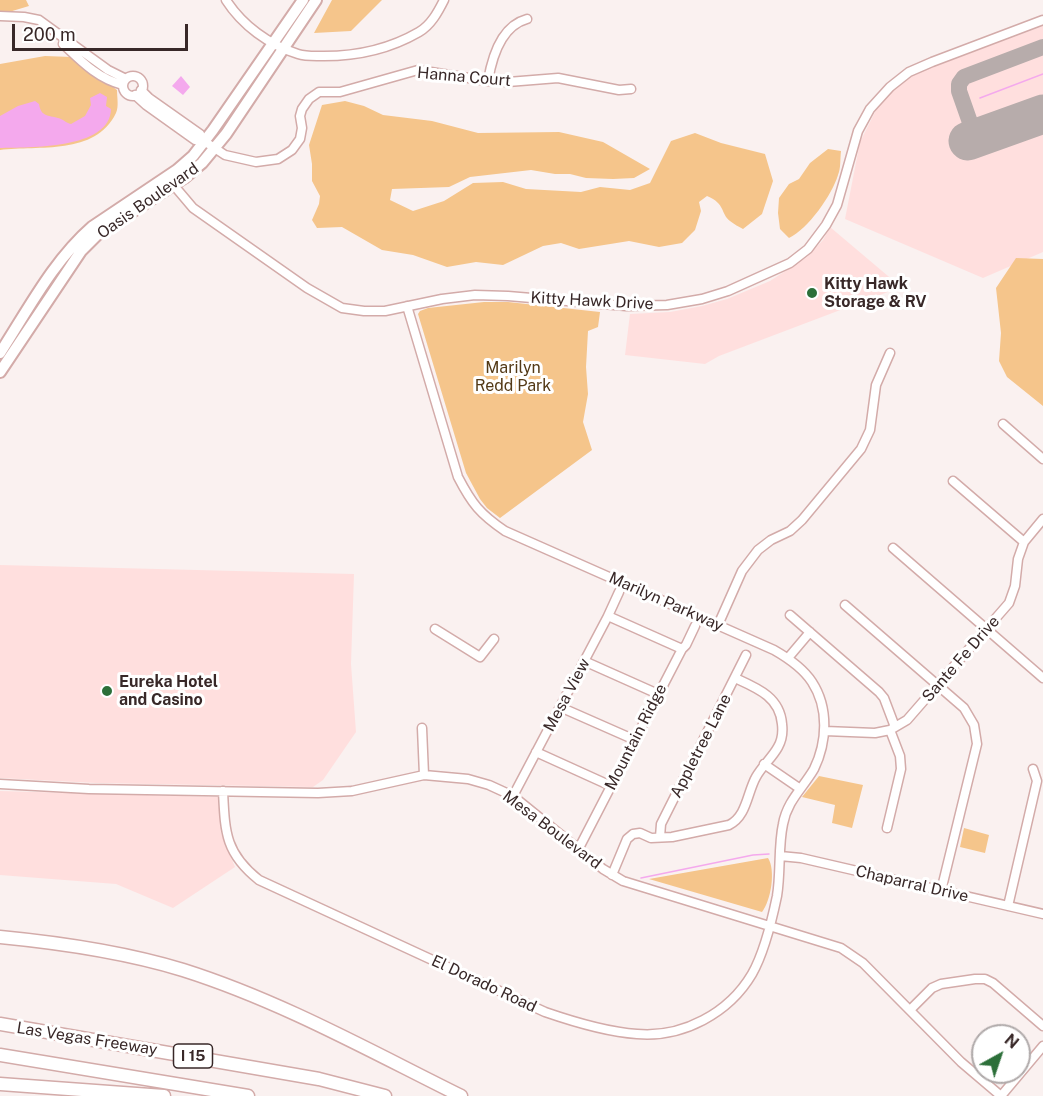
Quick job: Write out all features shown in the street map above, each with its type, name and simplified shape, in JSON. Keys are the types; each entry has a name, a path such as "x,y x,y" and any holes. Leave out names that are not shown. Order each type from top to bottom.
{"highway":[{"path":"0,937 97,949 153,962 210,979 258,997 306,1019 461,1096"},
{"name":"Las Vegas Freeway","path":"0,1024 319,1079 385,1096"},
{"name":"Las Vegas Freeway","path":"0,1055 248,1096"},
{"path":"0,1084 164,1096"}],"main road":[{"name":"Oasis Boulevard","path":"0,372 81,251 98,235 170,181 193,156 303,0"},
{"name":"Oasis Boulevard","path":"0,353 60,262 80,237 92,227 202,163 316,0"}],"street":[{"path":"226,0 236,16 255,31 284,48 301,55 340,57 360,55 420,32 431,22 444,0"},
{"path":"0,16 36,20 63,36 75,48 125,82"},
{"path":"488,81 492,58 498,46 517,21 527,19"},
{"name":"Kitty Hawk Drive","path":"170,181 193,208 307,288 342,308 385,311 475,295 626,306 649,306 702,299 728,291 790,263 808,249 826,225 837,205 858,131 870,109 890,87 909,72 1043,20"},
{"name":"Hanna Court","path":"138,93 149,98 200,134 213,149 225,155 256,162 278,159 292,150 300,139 302,110 309,99 319,93 340,92 418,70 488,81 508,82 558,78 619,90 631,89"},
{"path":"134,76 140,79 143,86 138,93 126,94 125,82 134,76"},
{"name":"Marilyn Parkway","path":"406,306 458,477 469,499 485,518 505,531 774,650 801,668 812,682 822,705 825,731 822,749 812,771 789,804 783,824 777,897 768,926"},
{"path":"718,625 742,571 758,550 771,540 790,531 802,520 861,449 870,430 876,385 890,353"},
{"path":"1003,424 1043,459"},
{"path":"953,481 1024,542"},
{"name":"Sante Fe Drive","path":"893,728 907,720 1009,603 1024,542 1043,519"},
{"path":"893,548 1043,678"},
{"name":"Mesa View","path":"513,796 619,592"},
{"path":"845,605 964,708 974,725 976,744 941,891"},
{"path":"790,615 884,698 900,756 901,769 887,828"},
{"path":"608,616 682,649"},
{"name":"Mountain Ridge","path":"579,849 695,627"},
{"path":"435,628 480,657 494,639"},
{"path":"788,658 810,632"},
{"name":"Appletree Lane","path":"660,837 661,824 746,655"},
{"path":"584,661 658,694"},
{"path":"612,875 627,838 633,834 640,833 651,838 672,837 735,822 743,809 755,778 778,747 782,737 780,712 771,698 757,688 735,678"},
{"path":"560,707 635,740"},
{"path":"422,728 424,774"},
{"path":"825,731 875,733 893,728"},
{"path":"536,752 611,786"},
{"path":"765,764 799,788"},
{"path":"1008,906 1037,781 1034,769"},
{"name":"Mesa Boulevard","path":"0,784 71,788 318,793 352,791 424,774 468,779 513,796 612,875 635,886 841,948 852,954 961,1062 1001,1096"},
{"name":"El Dorado Road","path":"223,791 224,826 231,848 243,867 259,880 545,1012 573,1022 638,1035 662,1034 694,1025 724,1007 739,992 752,974 762,952 768,926"},
{"name":"Chaparral Drive","path":"780,856 801,858 1043,914"},
{"path":"910,1010 932,988 941,984 985,979 993,983 1043,1026"},
{"path":"1001,1096 1043,1046"}],"shaded area":[{"path":"1043,26 1043,252 983,278 845,219 860,142 877,108 887,94 906,79 925,70"},
{"path":"181,76 190,87 183,95 172,86"},
{"path":"100,93 107,97 106,106 111,109 107,122 97,132 66,144 0,148 0,116 18,106 35,101 43,113 71,124 85,116 91,105 90,98"},
{"name":"Kitty Hawk Storage & RV","path":"830,227 901,287 719,356 705,364 625,355 630,314 670,312 702,306 727,299 770,281 807,257 823,240"},
{"path":"0,565 354,574 351,664 356,732 323,780 313,787 96,783 0,778"},
{"path":"0,791 219,797 221,833 235,867 173,908 116,884 0,875"}],"green space":[{"path":"0,0 26,0 29,6 9,12 0,12"},
{"path":"332,0 382,0 351,31 314,33"},
{"path":"45,56 72,57 117,90 116,113 107,127 80,142 65,146 0,150 0,64"},
{"path":"345,101 364,106 383,115 432,121 478,133 559,132 603,142 650,169 634,178 613,179 586,178 531,170 470,177 449,187 392,189 390,200 413,211 444,201 473,183 503,182 526,189 581,192 600,187 630,190 650,183 671,141 695,133 721,143 765,154 773,181 762,214 743,229 730,221 720,205 707,196 699,202 701,211 695,230 682,243 659,247 629,241 579,249 561,243 543,246 503,265 476,262 447,267 413,255 382,250 342,227 317,228 312,220 320,196 312,181 309,145 322,105"},
{"path":"828,149 841,151 840,169 835,183 811,219 789,238 780,229 779,198 789,184 799,179 810,163"},
{"path":"1016,258 1043,259 1043,406 1007,377 999,361 1001,333 996,288"},
{"name":"Marilyn Redd Park","path":"508,302 600,312 598,327 588,331 586,367 588,394 583,422 592,450 500,518 480,499 466,473 418,314 428,308"},
{"path":"819,776 863,785 852,828 832,823 835,805 802,797"},
{"path":"964,828 989,835 985,853 960,847"},
{"path":"768,858 772,870 771,885 768,901 762,912 649,879"}],"waterway":[{"path":"980,98 1043,74"},
{"path":"641,878 753,855 769,854"}],"taxiway":[{"path":"987,134 977,133 972,128 959,91 959,84 964,77 1043,47"}],"runway":[{"path":"968,141 1043,114"}],"place":[{"name":"Kitty Hawk Storage & RV","path":"812,293"},
{"name":"Eureka Hotel and Casino","path":"107,691"}]}
